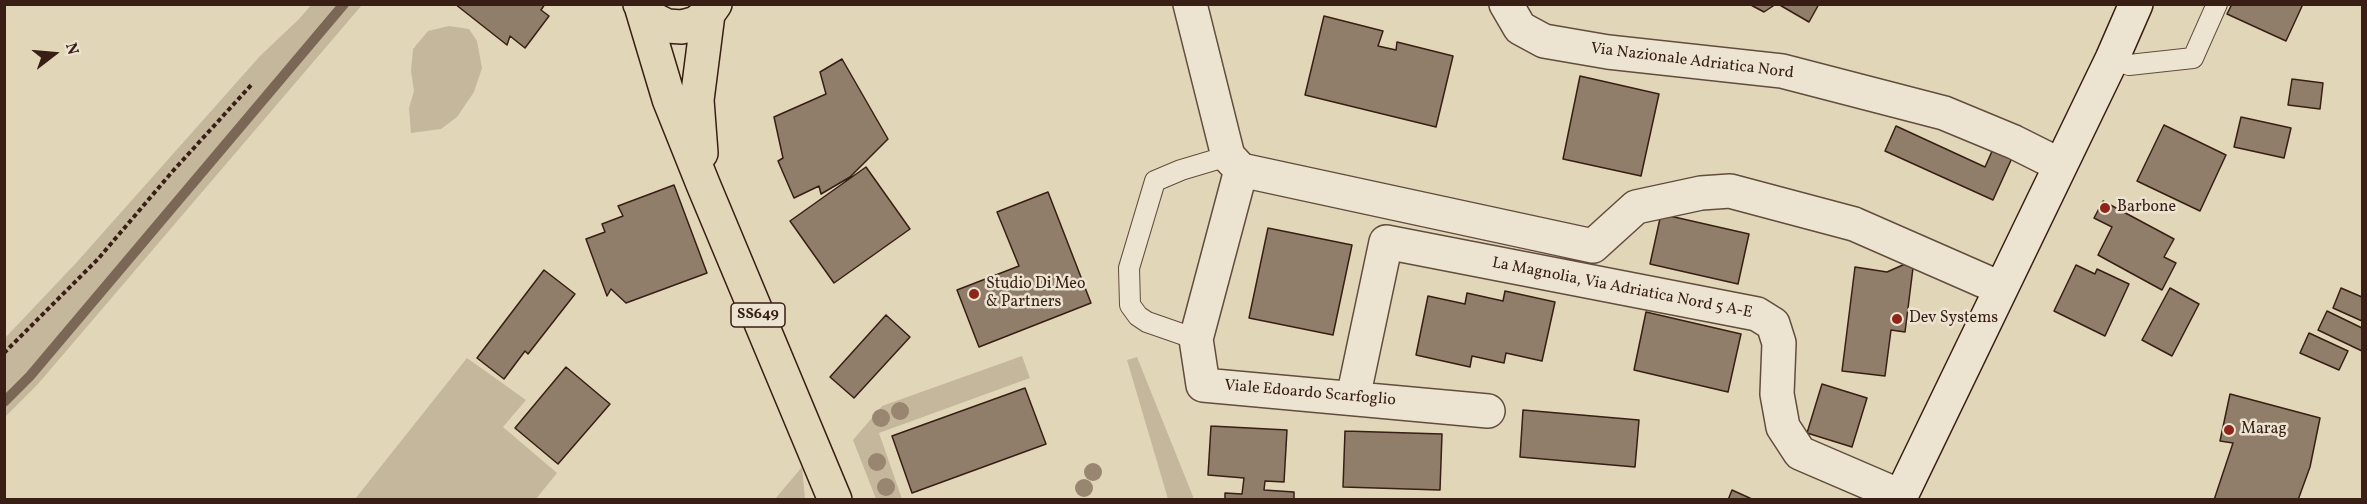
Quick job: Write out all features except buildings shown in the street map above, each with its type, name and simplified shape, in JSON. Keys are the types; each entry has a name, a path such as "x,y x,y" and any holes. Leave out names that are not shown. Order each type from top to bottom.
{"main road":[{"name":"SS649","path":"641,7 653,19 667,26 682,27 696,23 712,9"},
{"name":"SS649","path":"641,7 669,99 835,500"},
{"name":"SS649","path":"703,184 697,100 712,9"},
{"name":"SS649","path":"819,458 823,500"}],"street":[{"name":"Viale Edoardo Scarfoglio","path":"1190,4 1234,163 1196,339 1203,385 1488,411"},
{"name":"Via Nazionale Adriatica Nord","path":"1506,4 1520,28 1544,41 1608,52 1782,71 1944,113 2014,142 2060,165"},
{"path":"1900,498 2112,59 2136,4"},
{"path":"1234,163 1593,246 1636,207 1701,193 1730,191 1854,224 2000,288"},
{"name":"La Magnolia, Via Adriatica Nord 5 A-E","path":"1353,398 1386,242 1757,314 1773,324 1779,343 1777,394 1783,427 1800,453 1900,498"}],"lane":[{"path":"2112,59 2129,65 2193,58 2217,4"},
{"path":"1196,339 1147,322 1138,316 1130,305 1129,268 1155,181 1181,170 1234,163"}],"path":[{"path":"4,353 98,259 253,82"}],"shaded area":[{"path":"311,5 362,5 38,384 5,417 5,338 76,263 260,56"},
{"path":"449,26 469,29 477,41 482,68 474,92 457,117 441,129 411,133 409,108 414,91 411,71 413,49 428,31"},
{"path":"1022,356 1030,378 879,433 902,499 876,499 853,440 882,406"},
{"path":"1137,357 1194,499 1168,499 1127,360"},
{"path":"467,358 526,400 503,427 557,473 536,499 355,499"},
{"path":"802,467 805,499 775,499"}],"waterway":[{"path":"4,402 30,376 344,4"}],"place":[{"name":"Barbone","path":"2105,208"},
{"name":"Studio Di Meo & Partners","path":"974,294"},
{"name":"Dev Systems","path":"1897,319"},
{"name":"Marag","path":"2229,430"}]}
